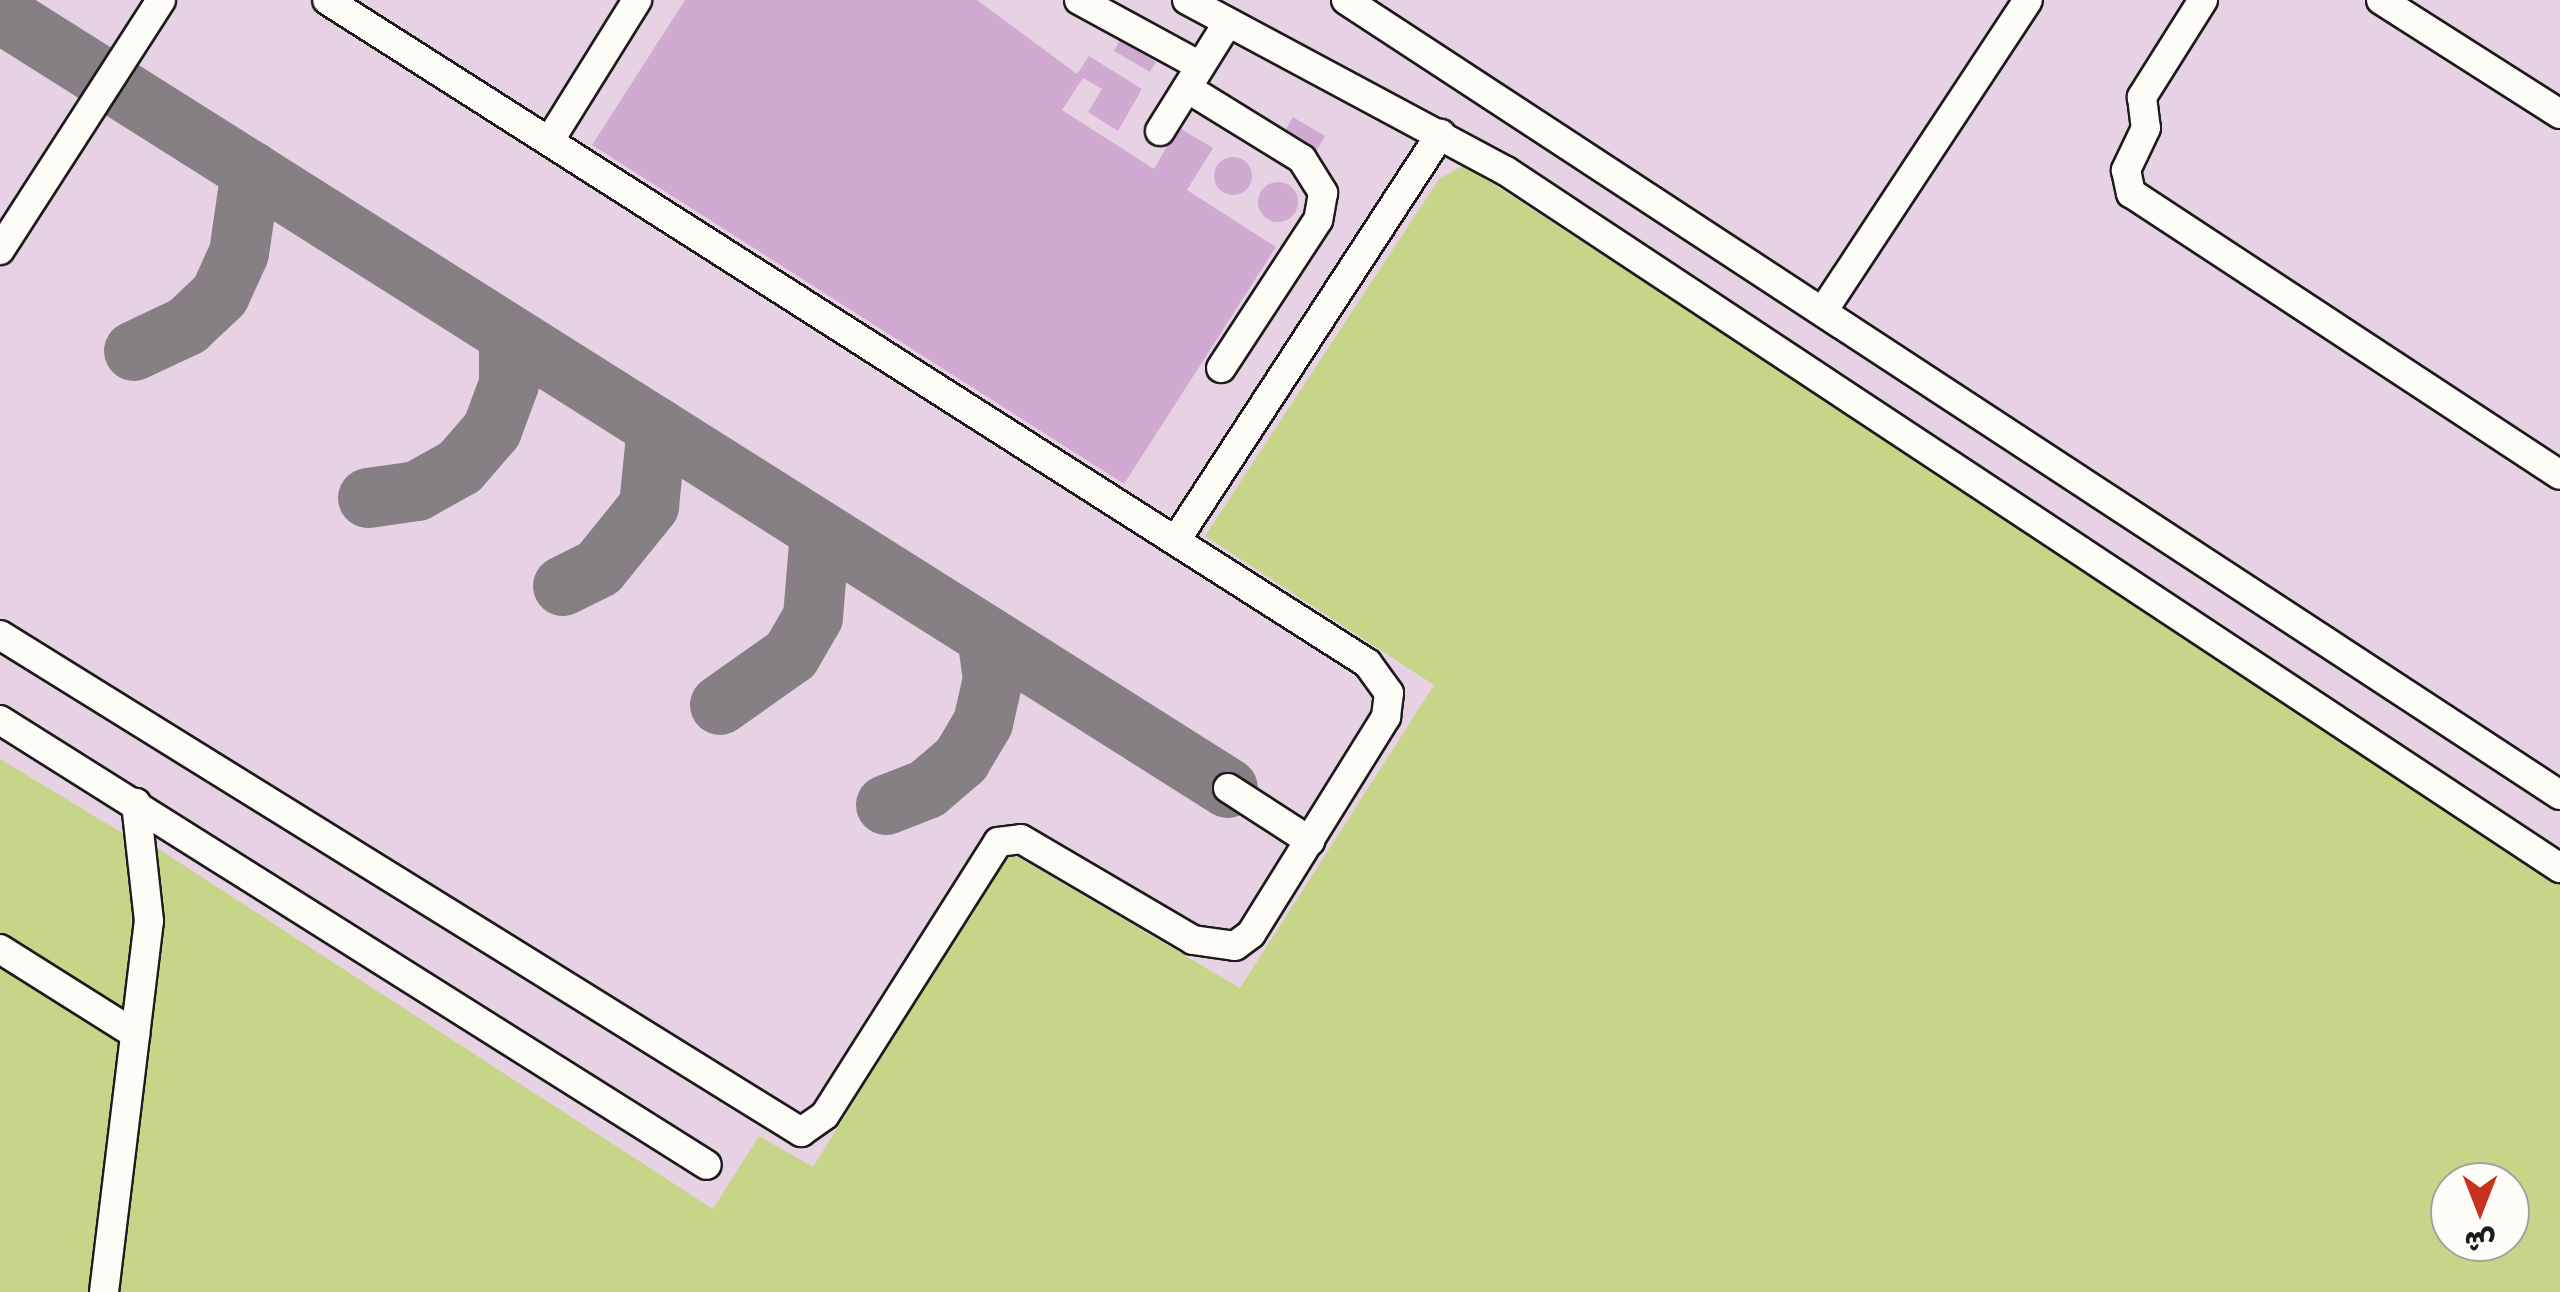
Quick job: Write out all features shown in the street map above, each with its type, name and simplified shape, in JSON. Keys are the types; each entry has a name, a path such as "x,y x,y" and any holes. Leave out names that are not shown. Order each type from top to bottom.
{"lane":[{"path":"0,250 161,0"},
{"path":"0,635 792,1132 819,1123 998,842 1032,844 1193,940 1225,948 1251,934 1386,717 1384,681 1176,540 327,0"},
{"path":"550,140 637,0"},
{"path":"1079,0 1193,77 1302,159 1323,194 1318,220 1221,368"},
{"path":"1187,0 1441,134 2560,868"},
{"path":"1346,0 2560,795"},
{"path":"1823,311 2028,0"},
{"path":"2203,0 2142,97 2146,128 2126,170 2131,193 2560,475"},
{"path":"2381,0 2560,114"},
{"path":"1160,131 1228,22"},
{"path":"1176,540 1441,134"},
{"path":"0,720 707,1165"},
{"path":"1228,788 1310,841"},
{"path":"104,1292 149,893 136,803"},
{"path":"0,949 135,1034"}],"shaded area":[{"path":"0,0 2560,0 2560,1292 0,1292"}],"green space":[{"path":"1464,165 2560,878 2560,1292 116,1292 161,905 154,846 713,1209 759,1136 813,1167 1009,852 1240,988 1434,685 1205,536 1439,179"},
{"path":"0,759 129,837 141,899 124,1016 0,937"},
{"path":"0,959 121,1035 92,1292 0,1292"}],"building":[{"path":"685,0 977,0 1077,74 1089,56 1142,89 1118,131 1088,112 1102,89 1083,78 1062,110 1154,169 1178,127 1213,148 1187,190 1276,247 1124,484 592,145"},
{"path":"1120,40 1156,62 1150,72 1114,51"},
{"path":"1293,117 1325,136 1314,155 1282,136"},
{"path":"1233,157 1246,163 1252,176 1246,189 1233,195 1220,189 1214,176 1220,163"},
{"path":"1278,182 1292,188 1298,202 1292,216 1278,222 1264,216 1258,202 1264,188"}],"taxiway":[{"path":"0,13 1228,788"},
{"path":"134,351 187,326 220,295 239,253 251,171"},
{"path":"368,498 417,491 460,467 492,430 509,384 509,336"},
{"path":"563,586 599,568 649,506 657,427"},
{"path":"720,705 791,655 813,617 820,531"},
{"path":"886,805 927,789 961,760 983,723 993,679 987,636"}]}
